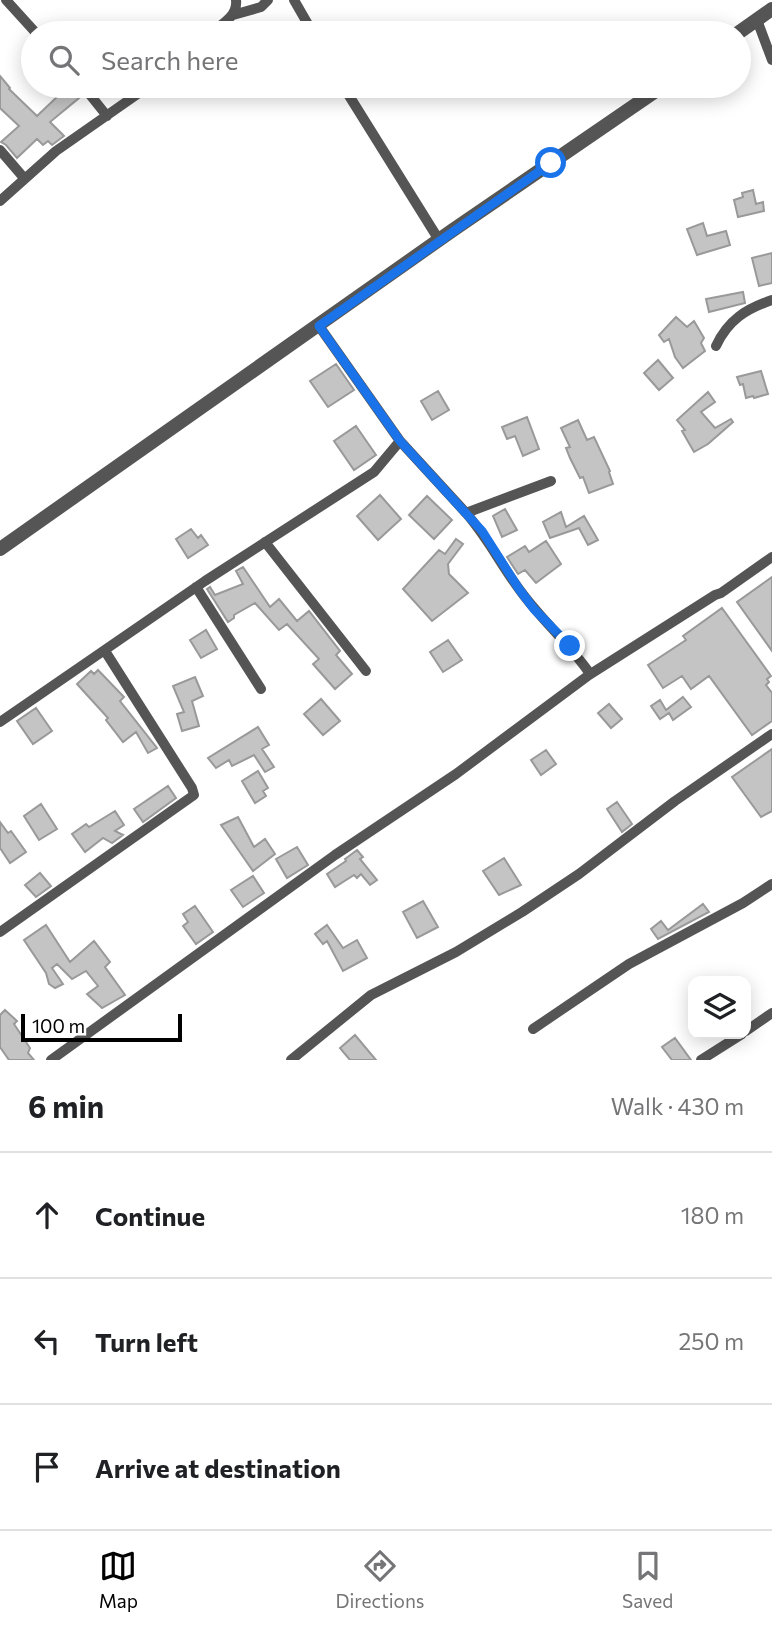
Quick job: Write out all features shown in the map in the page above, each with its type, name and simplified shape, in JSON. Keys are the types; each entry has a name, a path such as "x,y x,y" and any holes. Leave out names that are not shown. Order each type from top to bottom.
{"street":[{"path":"6,0 25,21"},
{"path":"226,21 237,8 236,0"},
{"path":"233,15 261,7 268,0"},
{"path":"294,0 306,21"},
{"path":"751,24 772,9"},
{"path":"757,20 772,60"},
{"path":"93,98 107,116"},
{"path":"0,201 65,144 132,98"},
{"path":"350,98 439,240"},
{"path":"0,549 646,98"},
{"path":"0,150 24,178"},
{"path":"716,346 723,331 743,312 772,300"},
{"path":"319,326 400,441 482,531 519,589 534,609 570,646 589,671 589,675"},
{"path":"0,722 196,587 374,472 386,461 400,441"},
{"path":"466,513 551,481"},
{"path":"265,542 366,671"},
{"path":"51,1060 292,885 456,774 589,675 721,593 772,557"},
{"path":"196,587 261,689"},
{"path":"0,932 194,795 185,776 105,651"},
{"path":"291,1060 371,995 456,952 523,912 772,734"},
{"path":"533,1029 629,964 743,903 772,884"},
{"path":"751,1027 772,1013"},
{"path":"701,1060 733,1039"}],"building":[{"path":"0,76 9,89 37,116 56,98 79,98 50,122 64,136 52,145 48,141 43,145 37,139 17,158 1,142 19,126 0,108"},
{"path":"753,190 756,204 763,202 764,211 738,217 734,200 743,197 742,193"},
{"path":"703,223 707,236 726,231 730,245 697,255 687,229"},
{"path":"772,253 772,283 759,286 752,258"},
{"path":"743,292 745,303 709,312 706,299"},
{"path":"676,317 687,327 694,321 704,338 701,343 705,351 683,368 675,357 669,339 664,342 659,335"},
{"path":"658,360 673,378 659,390 644,373"},
{"path":"336,364 354,390 328,407 310,381"},
{"path":"761,371 768,394 746,398 743,384 740,385 737,377"},
{"path":"438,391 449,410 432,420 421,401"},
{"path":"708,392 715,402 701,412 715,428 731,419 733,422 708,444 694,452 682,431 685,430 677,420"},
{"path":"527,417 539,449 523,456 515,436 507,439 502,427"},
{"path":"578,420 587,440 594,437 613,484 589,493 583,477 580,478 570,458 566,448 570,447 561,428"},
{"path":"356,426 376,455 354,470 334,441"},
{"path":"380,495 401,519 378,540 357,516"},
{"path":"427,496 452,520 434,539 409,515"},
{"path":"505,509 517,530 502,537 493,516"},
{"path":"561,512 566,527 584,516 598,540 588,545 579,528 550,538 543,522"},
{"path":"191,529 198,538 201,535 208,545 188,558 176,539"},
{"path":"456,539 463,544 448,564 449,574 468,593 432,621 403,589 439,550 445,554"},
{"path":"546,541 561,564 536,583 525,570 518,574 507,557 525,546 529,552"},
{"path":"243,567 270,607 279,599 297,621 309,611 340,651 336,655 352,674 335,689 313,664 319,659 287,624 279,630 255,603 234,615 228,622 207,589 210,587 215,595 243,584 236,571"},
{"path":"772,577 772,651 737,602"},
{"path":"722,608 771,676 766,685 772,693 772,721 752,735 709,676 691,689 682,676 663,688 648,665 686,640 683,636"},
{"path":"206,630 217,649 201,658 190,640"},
{"path":"448,640 462,660 443,672 430,652"},
{"path":"98,670 124,697 120,701 157,748 148,753 136,732 123,742 106,720 108,718 77,684 91,671 94,674"},
{"path":"195,677 203,696 192,701 199,726 182,731 177,714 184,712 173,686"},
{"path":"683,697 691,707 673,720 669,713 660,719 651,706 660,700 666,710"},
{"path":"321,699 340,721 323,735 304,714"},
{"path":"609,704 622,719 611,728 598,713"},
{"path":"36,708 52,731 33,744 17,721"},
{"path":"258,727 269,745 262,749 274,767 265,772 254,755 232,766 229,760 216,768 208,758"},
{"path":"772,749 772,811 761,817 732,777"},
{"path":"546,750 556,764 541,775 531,760"},
{"path":"258,771 268,788 263,791 266,796 255,803 242,781"},
{"path":"168,786 176,798 143,822 134,809"},
{"path":"617,802 632,824 622,832 607,809"},
{"path":"41,804 57,829 39,840 24,816"},
{"path":"115,811 124,825 115,831 123,835 112,843 103,838 85,852 72,834 86,824 89,827"},
{"path":"238,817 254,847 265,839 275,854 253,871 221,825"},
{"path":"0,822 8,833 11,831 26,852 10,863 0,848"},
{"path":"297,847 308,865 287,878 276,859"},
{"path":"357,850 363,857 360,859 377,880 370,885 361,874 357,878 354,875 335,887 327,874"},
{"path":"504,858 521,885 499,895 483,871"},
{"path":"40,873 51,886 36,897 25,885"},
{"path":"253,876 264,893 243,907 231,890"},
{"path":"423,901 438,927 417,938 403,912"},
{"path":"703,904 709,912 658,939 651,929 661,921 668,930"},
{"path":"195,906 213,932 196,944 183,926 188,922 183,914"},
{"path":"46,925 70,962 94,941 110,962 105,967 125,995 102,1008 87,994 98,986 86,971 72,979 57,964 52,968 63,984 55,988 49,984 46,973 24,940"},
{"path":"327,925 343,948 357,940 367,958 343,971 327,941 323,944 315,934"},
{"path":"5,1010 17,1021 14,1024 30,1048 28,1053 34,1060 9,1060 0,1047 0,1015"},
{"path":"355,1035 376,1060 350,1060 340,1048"},
{"path":"675,1038 691,1060 672,1060 662,1047"}],"route":[{"path":"551,163 319,326 400,441 482,531 534,609 570,646"}]}
